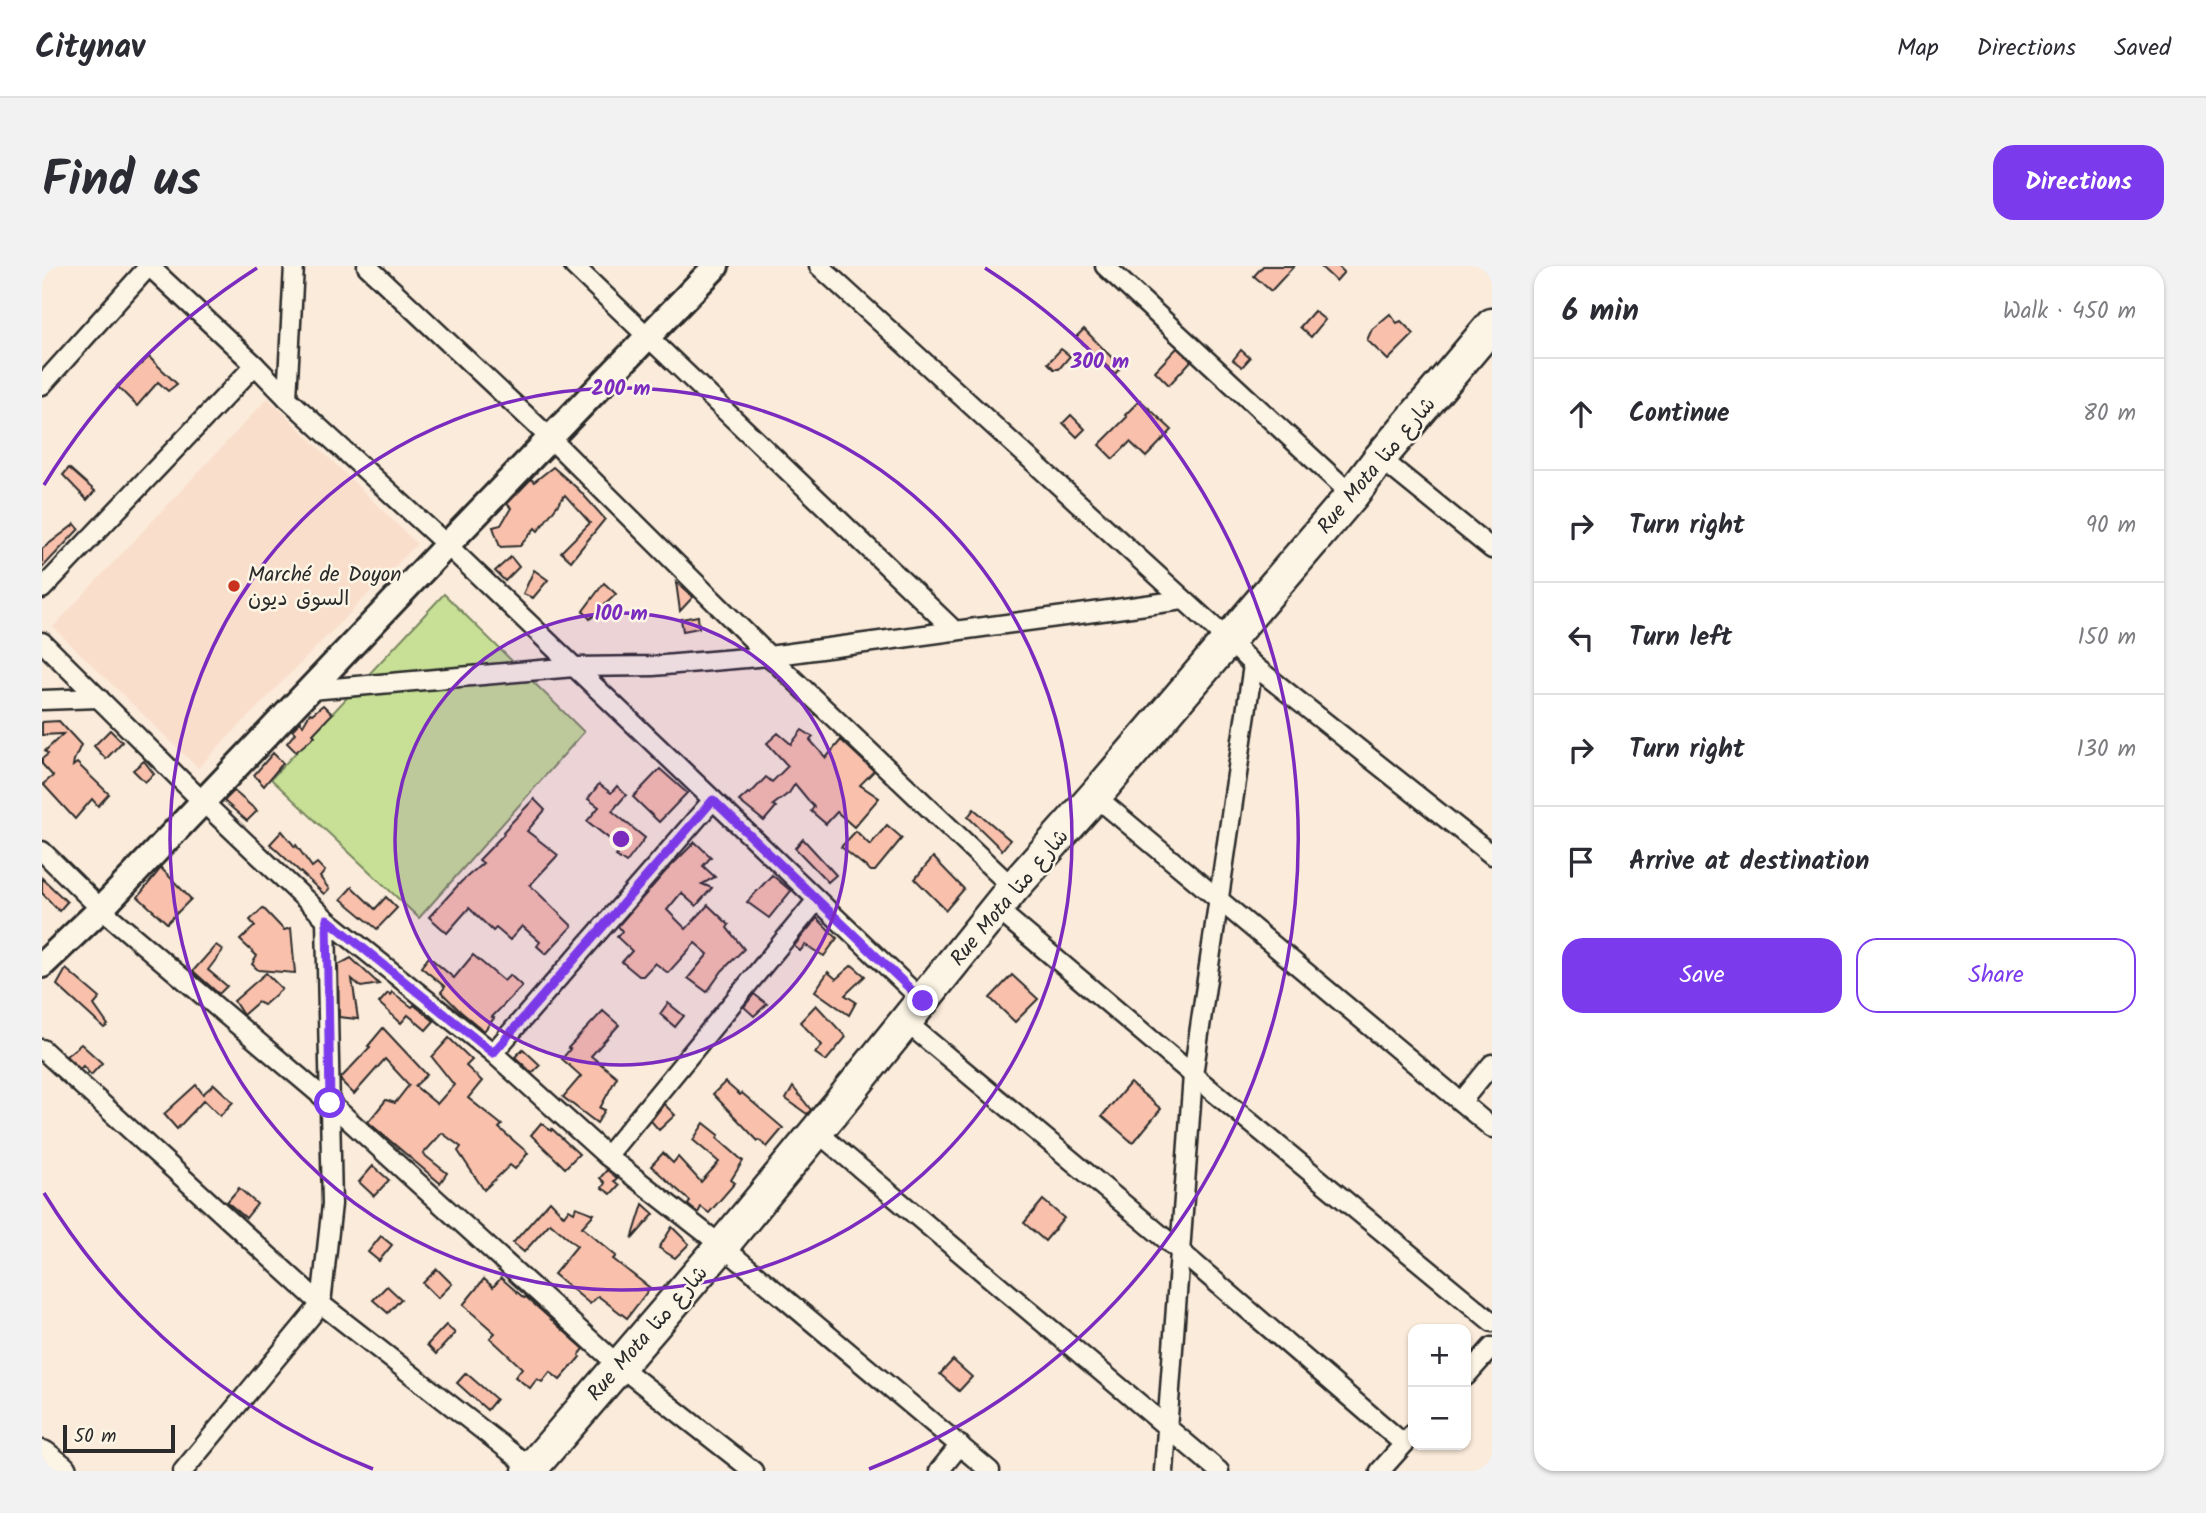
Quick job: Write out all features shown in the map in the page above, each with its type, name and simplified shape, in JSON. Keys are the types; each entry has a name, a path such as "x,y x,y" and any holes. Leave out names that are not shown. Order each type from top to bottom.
{"highway":[{"name":"Rue Mota شارع متا","path":"532,1470 618,1365 722,1246 915,1012 1005,898 1352,495 1492,325"},
{"path":"42,1457 60,1471"}],"street":[{"path":"42,385 149,266 255,365 286,398 447,545 817,900 915,1012 1181,1252 1408,1438"},
{"path":"286,398 294,266"},
{"path":"367,266 550,438 769,656 1005,898 1193,1075 1492,1322"},
{"path":"574,266 955,631"},
{"path":"42,965 101,909 716,266"},
{"path":"818,266 1253,665 1492,855"},
{"path":"1105,266 1352,495"},
{"path":"42,589 255,365"},
{"path":"1380,458 1492,549"},
{"path":"311,690 574,667 653,666 769,656 1183,600"},
{"path":"42,642 203,802 327,919 493,1053 607,1156 722,1246 990,1471"},
{"path":"1164,1471 1193,1075 1253,665"},
{"path":"42,700 99,698"},
{"path":"1095,796 1492,1128"},
{"path":"493,1053 713,800"},
{"path":"42,851 101,909 330,1103 618,1365 752,1471"},
{"path":"607,1156 817,900"},
{"path":"183,1471 321,1304 332,1205 327,919"},
{"path":"42,1049 321,1304 532,1470"},
{"path":"1461,1102 1492,1064"},
{"path":"816,1131 1219,1471"},
{"path":"1471,1370 1492,1347"},
{"path":"1380,1471 1408,1440"},
{"path":"939,1471 960,1445"}],"shaded area":[{"name":"Marché de Doyon السوق ديون","path":"268,398 417,544 198,768 53,627"}],"green space":[{"path":"444,594 584,732 419,918 271,779"}],"building":[{"path":"1263,266 1294,266 1271,291 1254,276"},
{"path":"1320,266 1338,266 1344,272 1336,281"},
{"path":"1314,311 1325,320 1311,337 1300,327"},
{"path":"1390,314 1397,323 1401,321 1414,334 1388,360 1367,340 1372,329"},
{"path":"1084,329 1121,367 1115,374 1076,337"},
{"path":"1177,348 1191,361 1169,385 1155,371"},
{"path":"1061,349 1070,356 1059,369 1054,369 1048,363"},
{"path":"1241,350 1250,358 1242,367 1233,360"},
{"path":"149,357 177,384 168,391 158,382 137,406 117,386"},
{"path":"1140,400 1172,430 1146,457 1130,442 1113,459 1099,445"},
{"path":"1071,415 1085,429 1077,437 1063,423"},
{"path":"553,467 578,489 605,519 571,561 561,552 590,523 565,495 538,531 535,528 520,546 500,547 493,527 501,525 511,508 507,504 531,479 534,482"},
{"path":"69,468 95,491 87,500 63,475"},
{"path":"75,524 79,529 42,568 42,549"},
{"path":"511,557 519,567 505,581 495,571"},
{"path":"534,570 548,580 533,598 523,594"},
{"path":"676,582 693,597 680,611"},
{"path":"604,583 616,594 590,619 583,611"},
{"path":"698,616 699,628 683,631 681,619"},
{"path":"323,705 332,714 313,734 315,736 296,752 287,743 295,733 292,730 300,722 303,725 310,713"},
{"path":"59,721 81,745 73,766 77,763 109,794 98,806 92,799 75,819 43,784 53,776 42,764 42,759 48,754 45,751 63,734 42,735 42,722"},
{"path":"110,730 122,742 106,759 94,746"},
{"path":"802,730 813,737 810,740 826,758 841,740 874,771 860,785 879,798 854,827 837,812 826,824 811,811 814,807 795,784 789,793 773,805 776,807 764,821 739,801 766,777 772,782 788,766 767,743 778,733 791,744"},
{"path":"273,753 283,763 264,786 254,775"},
{"path":"144,761 154,774 145,782 133,770"},
{"path":"660,769 687,793 659,822 633,797"},
{"path":"599,784 611,793 617,786 626,795 612,811 645,838 626,863 616,856 622,849 587,821 599,807 588,799"},
{"path":"234,791 257,811 247,821 224,801"},
{"path":"534,799 545,810 527,831 558,855 530,885 572,926 546,954 537,946 540,942 522,926 510,940 496,928 493,931 469,908 447,933 429,917 461,882 483,863 479,860"},
{"path":"974,809 1010,840 1002,850 968,817"},
{"path":"887,825 902,838 875,871 871,871 841,847 856,831 870,845"},
{"path":"282,831 312,867 317,863 325,871 320,877 329,889 324,894 270,844"},
{"path":"803,839 836,875 828,882 795,848"},
{"path":"695,842 711,857 703,866 715,877 702,884 712,888 696,906 681,893 667,910 686,929 708,905 729,925 727,928 744,949 722,971 707,992 688,978 708,954 695,943 668,973 655,963 643,976 639,976 622,962 632,951 617,937 622,931 618,926"},
{"path":"933,857 964,889 946,910 915,879"},
{"path":"161,868 191,899 167,923 138,897"},
{"path":"772,875 791,891 769,918 747,902"},
{"path":"42,878 67,902 59,911 42,893"},
{"path":"352,887 375,909 386,897 397,908 377,929 341,899"},
{"path":"263,908 284,930 291,928 295,973 258,970 252,964 257,956 240,940 255,926 250,920"},
{"path":"817,918 837,938 824,956 805,945 800,951 794,946"},
{"path":"216,945 223,950 208,970 227,986 219,994 193,971"},
{"path":"473,955 504,981 510,975 522,986 492,1017 494,1018 484,1031 441,992 445,987 421,967 429,957 454,978"},
{"path":"351,958 379,984 361,987 352,979 358,1019 339,1017 338,965"},
{"path":"852,965 865,976 845,995 856,1002 849,1015 815,991 828,972 836,979"},
{"path":"66,969 100,998 94,1005 108,1025 104,1028 57,985"},
{"path":"266,973 282,989 264,1005 258,1002 243,1015 234,1001"},
{"path":"1012,975 1038,999 1015,1022 990,998"},
{"path":"392,992 434,1021 426,1030 408,1015 401,1023 379,1003"},
{"path":"754,994 767,1004 754,1016 744,1007"},
{"path":"668,1003 684,1016 675,1027 660,1014"},
{"path":"816,1005 846,1037 826,1061 815,1053 822,1045 800,1022"},
{"path":"603,1011 619,1025 591,1056 617,1077 600,1108 605,1110 597,1123 563,1097 581,1076 562,1059 570,1049 568,1048"},
{"path":"383,1028 427,1075 415,1086 437,1104 454,1085 432,1057 449,1038 472,1060 466,1066 482,1081 468,1098 502,1125 499,1128 528,1153 515,1169 510,1165 484,1190 458,1151 461,1147 442,1133 423,1154 447,1173 440,1183 368,1122 386,1100 395,1103 409,1085 385,1059 354,1094 341,1081"},
{"path":"81,1044 102,1063 91,1075 83,1066 80,1069 66,1056"},
{"path":"523,1049 540,1065 532,1073 515,1057"},
{"path":"725,1082 783,1128 767,1147 713,1094"},
{"path":"1130,1083 1161,1109 1133,1143 1102,1116"},
{"path":"214,1084 233,1102 220,1116 204,1100 177,1129 164,1114 196,1085 203,1094"},
{"path":"793,1087 811,1110 807,1114 786,1099"},
{"path":"664,1104 675,1115 659,1130 651,1121"},
{"path":"541,1123 551,1131 552,1129 579,1154 565,1168 531,1135"},
{"path":"704,1123 743,1161 731,1180 735,1183 709,1213 701,1207 698,1213 688,1205 690,1201 651,1166 663,1153 673,1163 678,1157 701,1182 719,1162 693,1140"},
{"path":"373,1166 389,1180 374,1196 359,1182"},
{"path":"607,1170 617,1178 614,1181 619,1185 611,1194 602,1188 605,1183 600,1178"},
{"path":"239,1188 257,1204 246,1218 227,1202"},
{"path":"1043,1200 1064,1218 1045,1241 1024,1223"},
{"path":"550,1201 564,1216 569,1209 574,1212 576,1207 594,1214 582,1227 616,1256 613,1259 650,1288 627,1318 598,1296 590,1304 554,1274 577,1246 550,1223 524,1252 513,1243"},
{"path":"643,1204 654,1214 632,1239"},
{"path":"672,1227 689,1244 675,1258 659,1248"},
{"path":"381,1236 392,1245 379,1261 368,1252"},
{"path":"437,1269 452,1284 438,1298 423,1283"},
{"path":"501,1278 584,1349 560,1380 550,1372 542,1382 537,1379 530,1388 515,1377 522,1368 490,1338 495,1333 463,1305 484,1279 493,1287"},
{"path":"387,1286 401,1299 388,1313 373,1300"},
{"path":"446,1325 455,1333 436,1354 427,1345"},
{"path":"953,1360 972,1377 959,1391 940,1374"},
{"path":"466,1373 496,1399 487,1410 457,1383"}],"place":[{"name":"Marché de Doyon السوق ديون","path":"234,586"}],"route":[{"path":"330,1103 327,919 493,1053 713,800 923,1001"}]}
